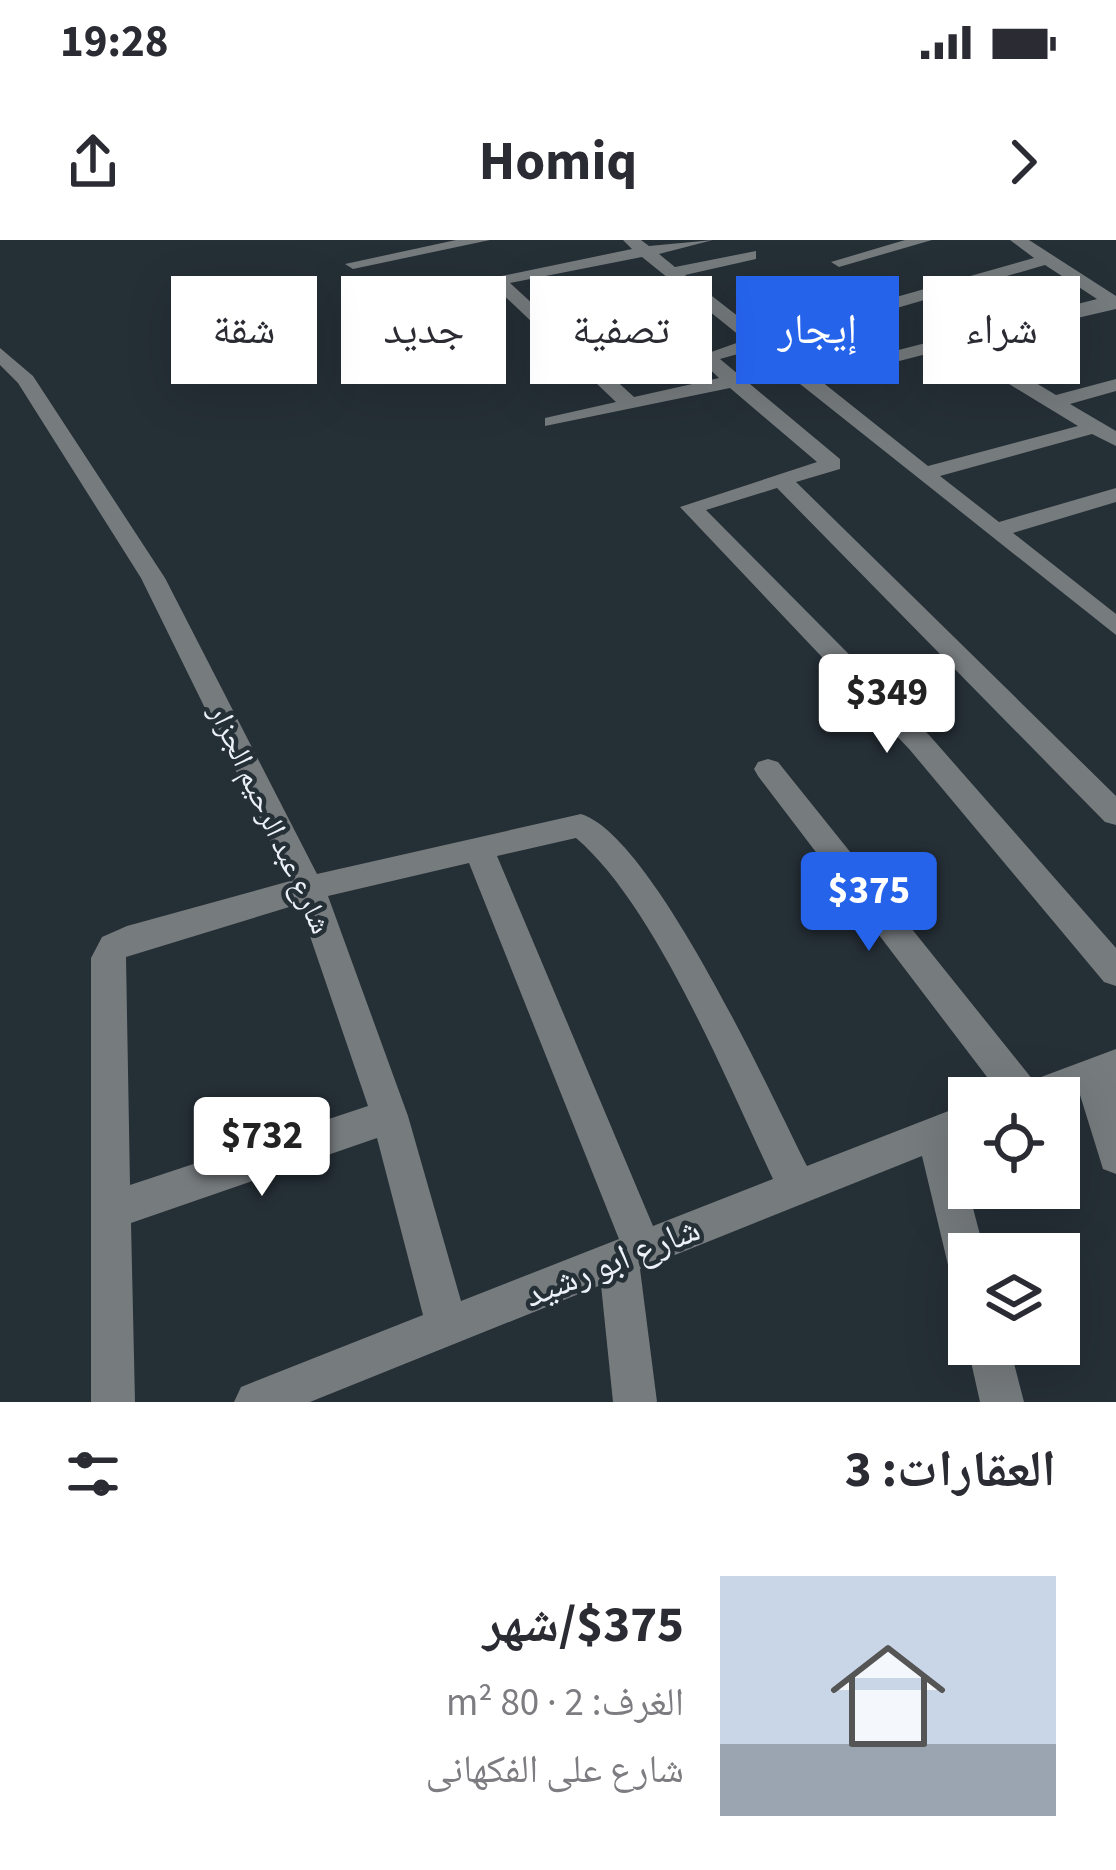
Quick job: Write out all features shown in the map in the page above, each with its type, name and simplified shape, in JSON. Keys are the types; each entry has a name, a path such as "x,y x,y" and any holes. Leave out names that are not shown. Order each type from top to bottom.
{"street":[{"path":"353,264 482,240"},
{"path":"506,278 638,246 705,240"},
{"path":"839,262 924,240"},
{"path":"1018,240 1114,303"},
{"path":"638,246 736,323"},
{"path":"672,273 751,255"},
{"path":"899,302 1049,259"},
{"path":"506,288 631,405"},
{"path":"1080,311 1114,303"},
{"path":"736,349 706,357 820,452 830,466 692,509 920,743 1116,972"},
{"name":"شارع عبد الرحيم الجزار","path":"0,354 26,380 153,578 308,888 390,1116 447,1327"},
{"path":"552,422 734,381"},
{"path":"813,384 1116,627"},
{"path":"1025,384 1116,440"},
{"path":"1055,402 1116,385"},
{"path":"926,473 1096,427"},
{"path":"820,452 880,436"},
{"path":"781,480 1116,814"},
{"path":"997,530 1116,495"},
{"path":"768,769 1010,1077"},
{"path":"113,1402 111,951 139,937 308,888 573,825 595,833 643,895 798,1188"},
{"path":"478,847 631,1255 635,1402"},
{"path":"1104,1070 1116,1156"},
{"path":"110,1211 390,1116"},
{"name":"شارع ابو رشيد","path":"256,1402 948,1129"},
{"path":"993,1365 1002,1402"}]}
